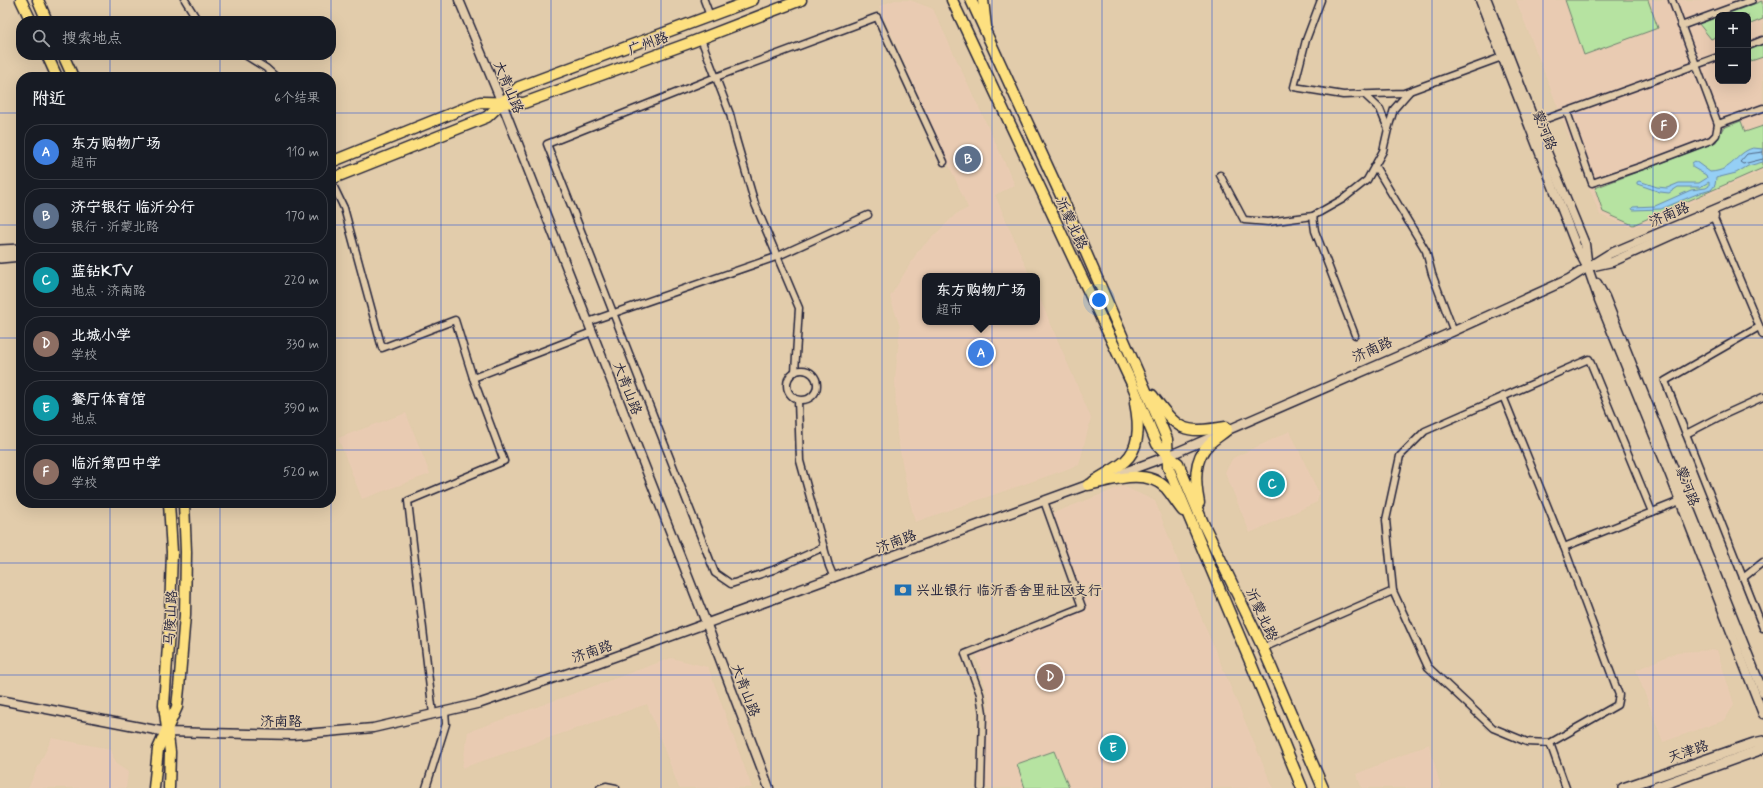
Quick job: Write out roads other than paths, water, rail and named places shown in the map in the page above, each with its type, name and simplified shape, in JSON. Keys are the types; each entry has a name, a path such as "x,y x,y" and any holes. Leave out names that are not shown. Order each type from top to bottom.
{"main road":[{"path":"21,0 29,16"},
{"path":"38,0 45,16"},
{"name":"广州路","path":"336,178 487,117 518,87 753,0"},
{"name":"广州路","path":"336,160 480,102 524,103 701,39 801,0"},
{"name":"沂蒙北路","path":"971,0 1063,200 1137,382"},
{"path":"983,0 987,35"},
{"name":"沂蒙北路","path":"952,2 1137,382 1167,439 1168,467 1263,648 1323,788"},
{"path":"48,60 54,72"},
{"path":"65,60 71,72"},
{"path":"0,250 16,249"},
{"path":"0,258 16,256"},
{"path":"1137,382 1170,420 1185,429 1198,431 1227,428"},
{"path":"1088,485 1126,461 1135,446 1138,434 1137,382"},
{"path":"1198,525 1196,477 1199,459 1208,444 1227,428"},
{"path":"1088,485 1128,477 1151,478 1166,488 1198,525"},
{"name":"马陵山路","path":"169,508 172,552 170,615 164,705 166,732 170,752 169,788"},
{"name":"马陵山路","path":"154,788 158,749 177,707 180,688 185,615 186,552 184,508"},
{"name":"沂蒙北路","path":"1198,525 1302,788"},
{"name":"天津路","path":"1623,788 1763,741"},
{"name":"天津路","path":"1654,788 1757,751 1763,747"}],"street":[{"path":"185,0 195,16"},
{"name":"大青山路","path":"459,0 502,103 707,624 769,788"},
{"path":"704,0 710,16"},
{"path":"1320,0 1306,40 1294,87 1343,95 1404,93 1502,57"},
{"name":"蒙河路","path":"1480,0 1577,248 1605,297 1763,692"},
{"name":"蒙河路","path":"1487,0 1535,123 1585,244 1588,268 1599,300 1680,501 1763,714"},
{"path":"1567,112 1592,183 1711,140 1716,135 1718,124 1672,0"},
{"path":"1681,26 1752,0"},
{"path":"824,548 773,570 731,584 715,573 547,144 716,77 877,17 944,162"},
{"path":"701,39 730,114 755,204 798,308 795,372"},
{"path":"1751,45 1763,40"},
{"path":"1535,123 1715,58"},
{"path":"253,60 270,72"},
{"path":"1220,175 1244,220 1268,222 1313,216 1342,199 1367,180 1383,151 1394,108 1411,91"},
{"path":"1364,94 1380,108 1388,129"},
{"path":"1718,124 1763,108"},
{"path":"1375,166 1426,251 1432,274 1452,327"},
{"name":"济南路","path":"0,700 166,732 293,735 373,728 481,703 707,624 1168,456 1187,444 1530,297 1569,279 1609,254 1763,189"},
{"path":"336,191 344,208 382,348 455,320 472,378 504,462 408,501 433,714"},
{"name":"济南路","path":"1227,428 1452,327 1588,268 1612,262 1763,194"},
{"path":"588,322 776,257 868,215"},
{"path":"1313,216 1315,231 1355,335"},
{"path":"1713,216 1763,335"},
{"path":"1760,327 1665,382 1763,628"},
{"path":"472,378 592,332"},
{"path":"1503,396 1564,547 1619,695 1617,705 1550,743 1527,742 1493,728 1428,667 1393,591 1386,520 1400,456 1425,431 1503,396 1588,359 1652,512"},
{"path":"802,370 809,372 813,376 817,386 812,396 807,400 798,400 793,398 787,389 787,380 795,372 802,370"},
{"path":"1686,434 1716,418 1763,397"},
{"path":"798,400 800,461 824,548 834,578"},
{"path":"981,788 983,713 980,694 965,654 1082,607 1044,501"},
{"path":"1564,547 1680,501"},
{"path":"1743,578 1763,562"},
{"path":"1263,648 1393,591"},
{"path":"426,788 446,724 444,711"},
{"path":"1550,743 1566,788"},
{"path":"600,788 606,786 616,788"}],"water":[{"path":"1753,148 1763,149 1763,162 1748,166 1736,173 1716,178 1715,185 1711,190 1697,194 1661,209 1633,210 1633,207 1655,206 1691,190 1706,188 1709,186 1709,182 1700,187 1678,187 1669,193 1660,192 1637,184 1637,182 1639,181 1657,187 1667,188 1679,183 1699,183 1707,178 1706,175 1692,167 1692,163 1695,161 1710,172 1718,171 1724,169 1747,150"}],"place":[{"name":"临沂第四中学","path":"1664,126"},
{"name":"济宁银行 临沂分行","path":"968,159"},
{"name":"东方购物广场","path":"981,353"},
{"name":"蓝钻KTV","path":"1272,484"},
{"name":"兴业银行 临沂香舍里社区支行","path":"903,590"},
{"name":"北城小学","path":"1050,677"},
{"name":"餐厅体育馆","path":"1113,748"}]}
